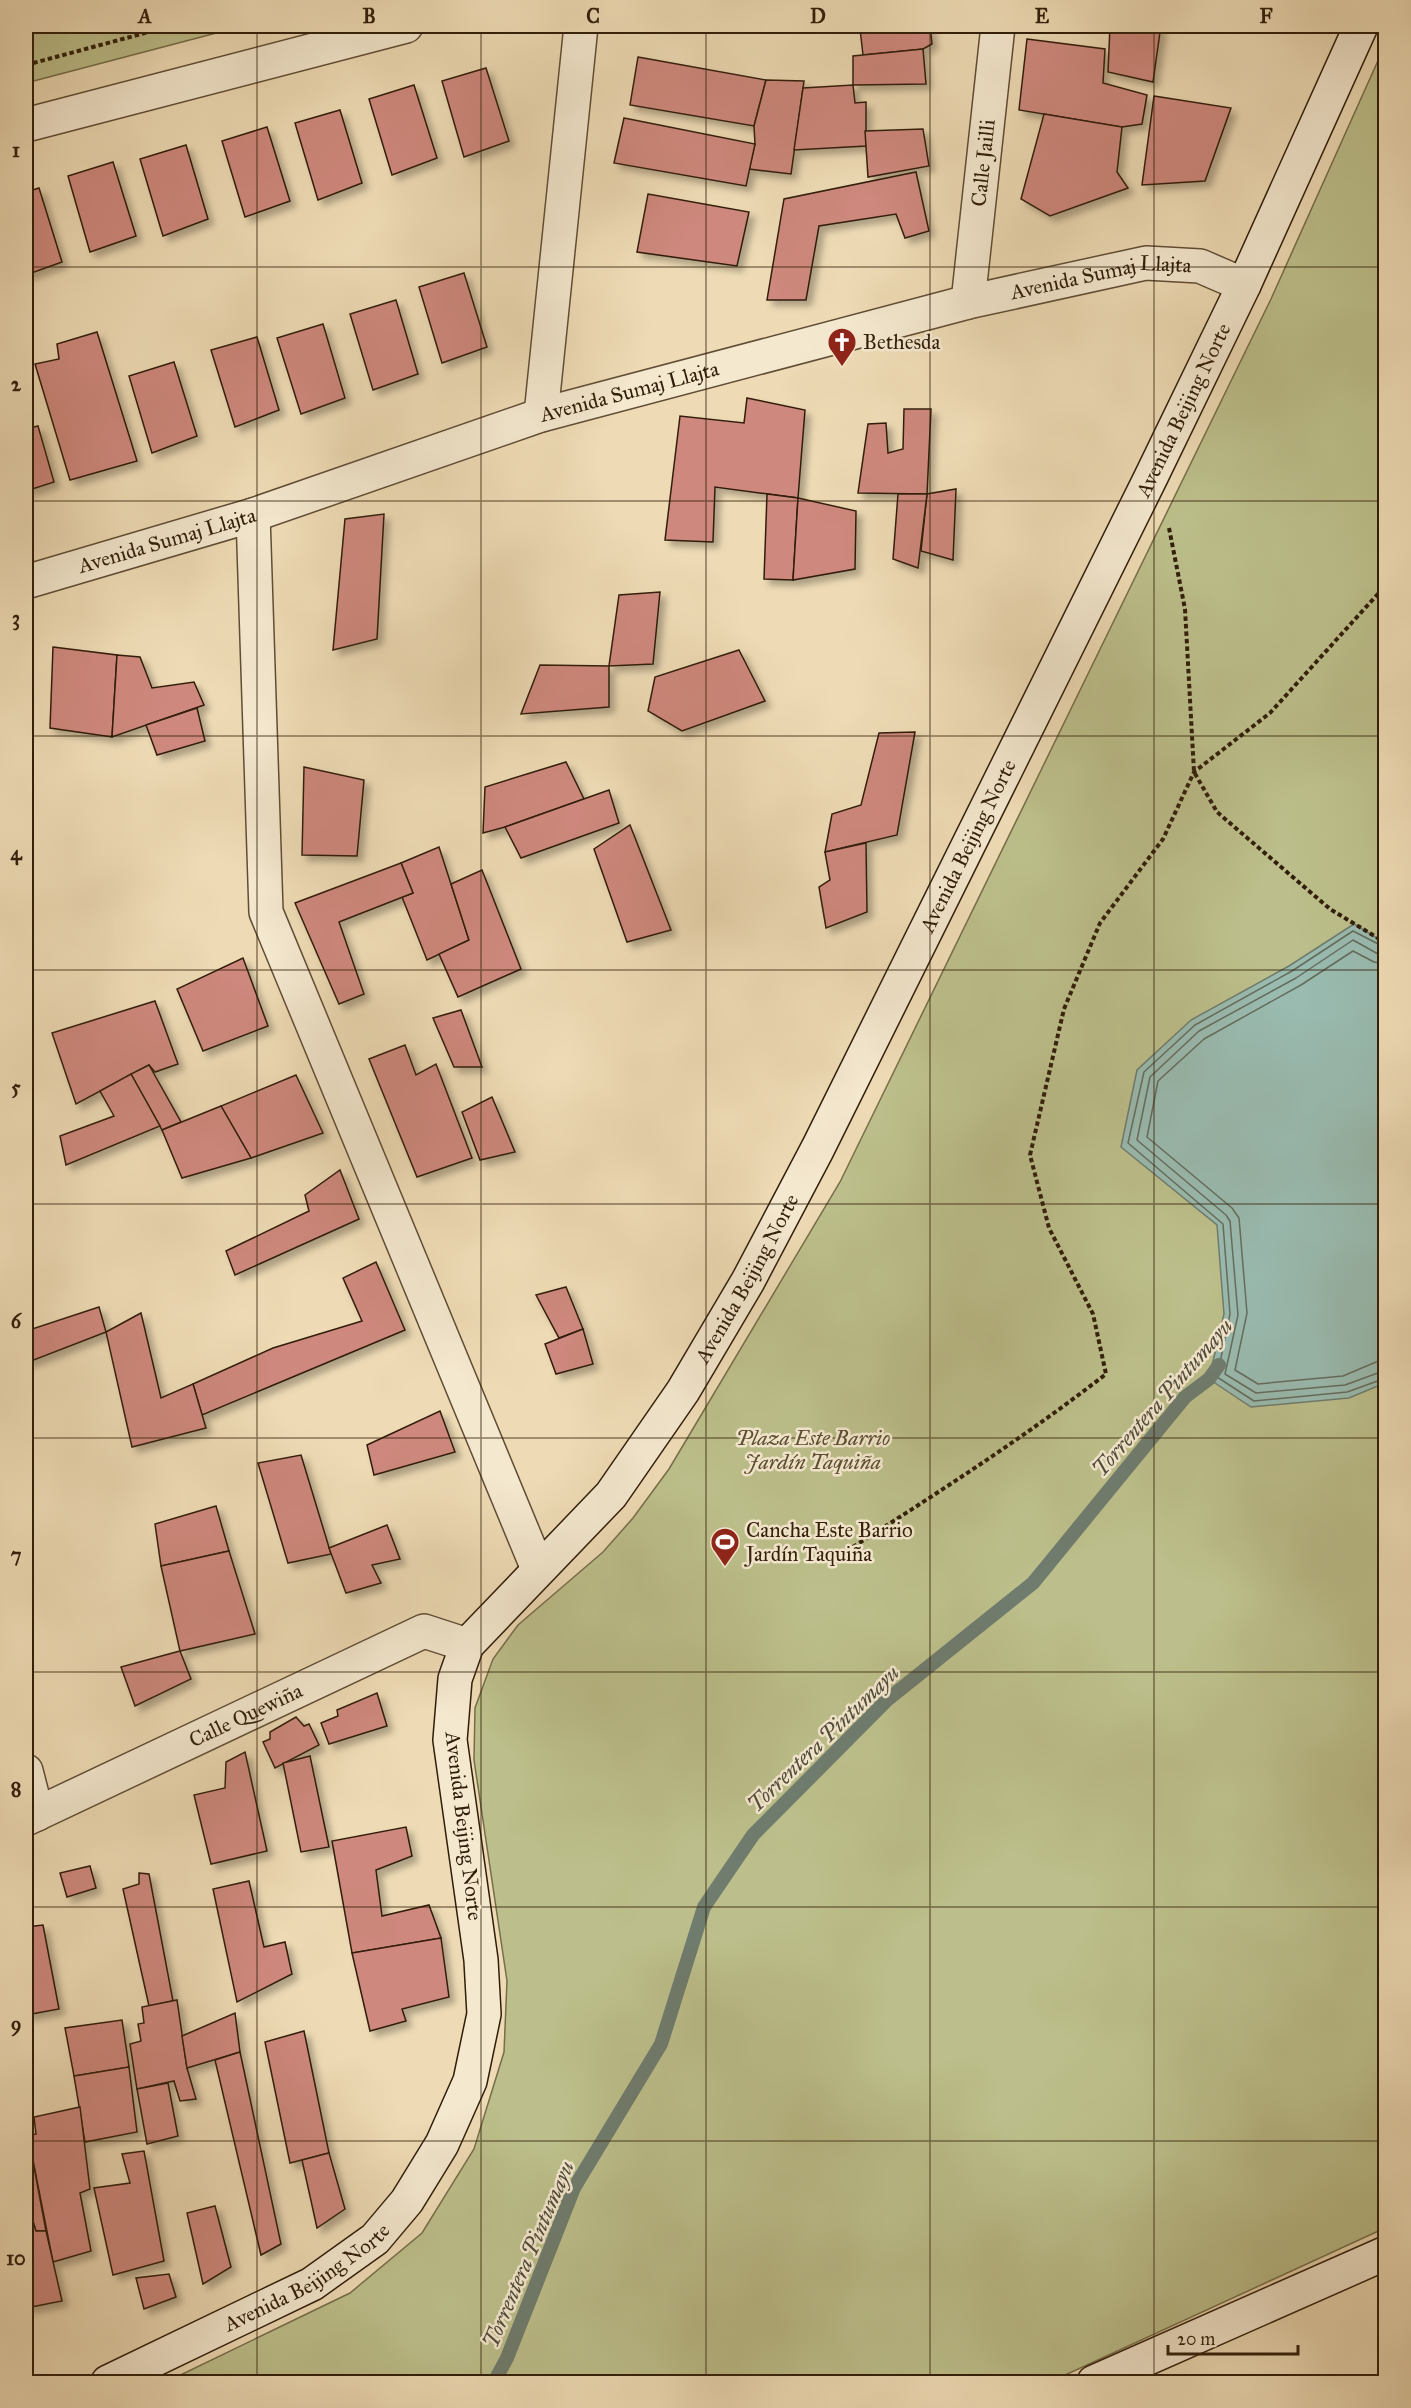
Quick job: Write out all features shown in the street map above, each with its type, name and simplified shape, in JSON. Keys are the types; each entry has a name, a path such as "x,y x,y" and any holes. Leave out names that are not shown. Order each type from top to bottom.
{"street":[{"path":"26,124 406,26"},
{"path":"541,415 581,26"},
{"name":"Calle Jailli","path":"968,302 998,26"},
{"name":"Avenida Beijing Norte","path":"108,2382 312,2284 339,2265 375,2239 407,2202 442,2145 470,2081 484,2014 482,1960 450,1740 455,1679 467,1645 611,1495 683,1391 748,1281 823,1137 1151,477 1244,285 1360,26"},
{"name":"Avenida Sumaj Llajta","path":"26,582 253,515 541,415 968,302 1146,263 1200,266 1244,285"},
{"path":"253,515 266,912 538,1569"},
{"name":"Calle Quewiña","path":"31,1817 424,1631 467,1645"},
{"path":"26,1771 31,1817"},
{"path":"1094,2382 1386,2253"}],"path":[{"path":"26,65 171,26"},
{"path":"1151,477 1173,536 1185,609 1194,772 1216,812 1329,909 1386,943"},
{"path":"853,1547 1018,1440 1106,1374 1093,1314 1049,1228 1030,1155 1064,1010 1100,923 1163,839 1194,772 1270,713 1386,585"}],"green space":[{"path":"26,26 243,26 26,83"},
{"name":"Plaza Este Barrio Jardín Taquiña","path":"1385,45 1385,2228 1050,2382 166,2382 350,2293 422,2233 474,2149 504,2052 507,1981 474,1760 475,1708 493,1659 518,1625 603,1552 633,1518 669,1469 840,1182 1271,299"}],"water":[{"path":"1354,924 1385,943 1385,1383 1349,1398 1251,1407 1209,1379 1224,1314 1217,1225 1121,1147 1137,1070 1191,1020 1289,966"}],"building":[{"path":"930,26 932,44 923,49 863,55 860,29"},
{"path":"1110,26 1133,26 1160,32 1153,82 1108,72"},
{"path":"1133,26 1161,26 1160,32"},
{"path":"1027,39 1105,49 1103,83 1147,95 1142,124 1122,127 1019,110"},
{"path":"923,49 926,84 853,85 853,56"},
{"path":"638,57 766,80 754,126 630,105"},
{"path":"486,68 509,141 464,157 442,81"},
{"path":"766,80 804,81 791,174 749,169 755,144 754,126"},
{"path":"414,85 437,158 392,175 369,99"},
{"path":"853,85 855,103 866,102 866,146 794,150 803,88"},
{"path":"1154,96 1231,108 1205,181 1142,185"},
{"path":"340,110 362,183 318,200 295,123"},
{"path":"1044,114 1122,127 1117,172 1128,188 1050,216 1021,199"},
{"path":"624,118 755,144 746,186 614,163"},
{"path":"267,127 290,201 245,217 222,141"},
{"path":"923,129 929,166 868,177 865,131"},
{"path":"186,145 208,219 163,236 140,159"},
{"path":"113,162 136,236 90,252 68,176"},
{"path":"916,172 929,231 905,238 896,214 819,226 806,300 767,300 784,199"},
{"path":"39,188 62,262 26,275 26,192"},
{"path":"648,194 749,212 737,266 637,252"},
{"path":"464,273 487,347 442,363 419,287"},
{"path":"396,300 418,374 373,390 350,314"},
{"path":"323,324 345,398 301,414 277,338"},
{"path":"97,332 137,461 70,480 35,364 59,359 57,344"},
{"path":"257,337 279,410 235,427 211,350"},
{"path":"174,362 197,436 152,453 129,376"},
{"path":"747,398 805,410 798,498 715,487 713,542 665,540 680,416 744,423"},
{"path":"904,409 931,409 927,494 858,493 868,424 886,423 888,453 903,449"},
{"path":"38,426 54,482 26,491 26,429"},
{"path":"956,489 953,560 921,551 927,494"},
{"path":"767,494 798,498 793,580 764,579"},
{"path":"898,494 927,494 918,568 893,559"},
{"path":"798,498 856,511 855,569 793,580"},
{"path":"384,514 377,639 333,650 345,519"},
{"path":"660,592 653,664 609,666 619,595"},
{"path":"53,647 117,655 112,737 50,728"},
{"path":"739,650 765,701 682,731 648,711 655,677"},
{"path":"117,655 140,657 152,688 194,682 204,705 112,737"},
{"path":"540,665 609,666 609,707 521,714"},
{"path":"197,708 205,741 157,755 146,725"},
{"path":"915,732 897,835 825,852 832,814 861,805 879,733"},
{"path":"566,762 584,799 483,833 485,787"},
{"path":"304,767 364,780 357,856 302,855"},
{"path":"609,790 619,823 521,858 505,827"},
{"path":"630,825 671,930 627,942 594,849"},
{"path":"866,843 867,912 826,928 819,887 830,880 825,852"},
{"path":"439,847 469,940 427,960 402,897 413,893 401,863"},
{"path":"401,863 413,893 339,922 364,994 339,1004 295,903"},
{"path":"482,870 521,969 458,997 439,954 469,940 451,884"},
{"path":"243,958 268,1026 203,1051 177,989"},
{"path":"155,1001 178,1064 155,1072 149,1065 76,1104 52,1033"},
{"path":"461,1010 482,1067 454,1067 433,1018"},
{"path":"405,1045 416,1075 436,1064 472,1158 417,1177 369,1059"},
{"path":"149,1065 181,1122 162,1130 131,1074"},
{"path":"131,1074 160,1126 66,1165 60,1136 114,1116 100,1091"},
{"path":"296,1075 323,1133 251,1158 221,1106"},
{"path":"492,1097 515,1152 480,1160 462,1112"},
{"path":"221,1106 251,1158 182,1178 162,1130"},
{"path":"340,1170 359,1219 235,1275 226,1251 309,1211 305,1195"},
{"path":"376,1262 405,1330 202,1415 193,1384 273,1348 362,1321 343,1278"},
{"path":"566,1287 583,1329 559,1338 536,1295"},
{"path":"99,1307 106,1332 26,1363 26,1331"},
{"path":"141,1313 161,1398 193,1384 206,1428 132,1447 106,1332"},
{"path":"583,1329 593,1364 556,1374 545,1344"},
{"path":"440,1411 455,1452 374,1475 367,1445"},
{"path":"301,1455 331,1554 288,1563 258,1463"},
{"path":"216,1506 229,1551 161,1566 155,1524"},
{"path":"387,1525 400,1559 372,1565 381,1583 346,1593 329,1548"},
{"path":"229,1551 255,1634 180,1651 161,1566"},
{"path":"180,1651 191,1679 135,1706 121,1667"},
{"path":"377,1693 387,1726 329,1744 321,1723 338,1716 337,1710"},
{"path":"296,1717 304,1726 309,1724 319,1745 275,1768 263,1742 270,1739 270,1732"},
{"path":"245,1752 267,1851 211,1864 194,1795 225,1788 226,1762"},
{"path":"310,1756 329,1847 301,1852 283,1763"},
{"path":"406,1827 412,1856 376,1870 382,1916 429,1905 441,1938 352,1953 332,1841"},
{"path":"90,1866 96,1888 67,1897 60,1873"},
{"path":"139,1873 149,1874 173,2001 149,2006 123,1889 139,1884"},
{"path":"249,1881 264,1947 285,1942 292,1974 237,2002 213,1889"},
{"path":"43,1925 59,2009 26,2015 26,1927"},
{"path":"441,1938 449,1997 402,2009 406,2021 370,2031 352,1953"},
{"path":"177,2000 187,2068 196,2099 180,2101 174,2081 137,2089 130,2044 141,2041 138,2024 144,2023 142,2007"},
{"path":"235,2013 240,2052 187,2068 182,2036"},
{"path":"122,2020 129,2067 74,2076 65,2028"},
{"path":"304,2031 329,2153 290,2163 265,2042"},
{"path":"240,2052 281,2244 261,2255 215,2060"},
{"path":"129,2067 137,2132 85,2142 74,2076"},
{"path":"168,2083 178,2136 147,2144 137,2089"},
{"path":"80,2107 90,2189 80,2193 91,2251 53,2262 28,2135 36,2134 34,2117"},
{"path":"26,2121 46,2231 36,2231 29,2209 26,2210"},
{"path":"144,2151 164,2261 113,2275 94,2188 130,2183 122,2154"},
{"path":"329,2153 345,2209 317,2228 302,2160"},
{"path":"215,2206 231,2267 203,2284 187,2213"},
{"path":"29,2209 36,2231 46,2231 62,2301 26,2308 26,2210"},
{"path":"169,2274 176,2297 144,2309 136,2278"},
{"path":"1386,2312 1386,2333 1378,2315"}],"waterway":[{"name":"Torrentera Pintumayu","path":"494,2382 507,2358 574,2188 661,2044 704,1907 753,1835 887,1700 1033,1583 1185,1397 1209,1379 1219,1365"}],"place":[{"name":"Bethesda","path":"842,368"},
{"name":"Cancha Este Barrio Jardín Taquiña","path":"725,1568"}]}
